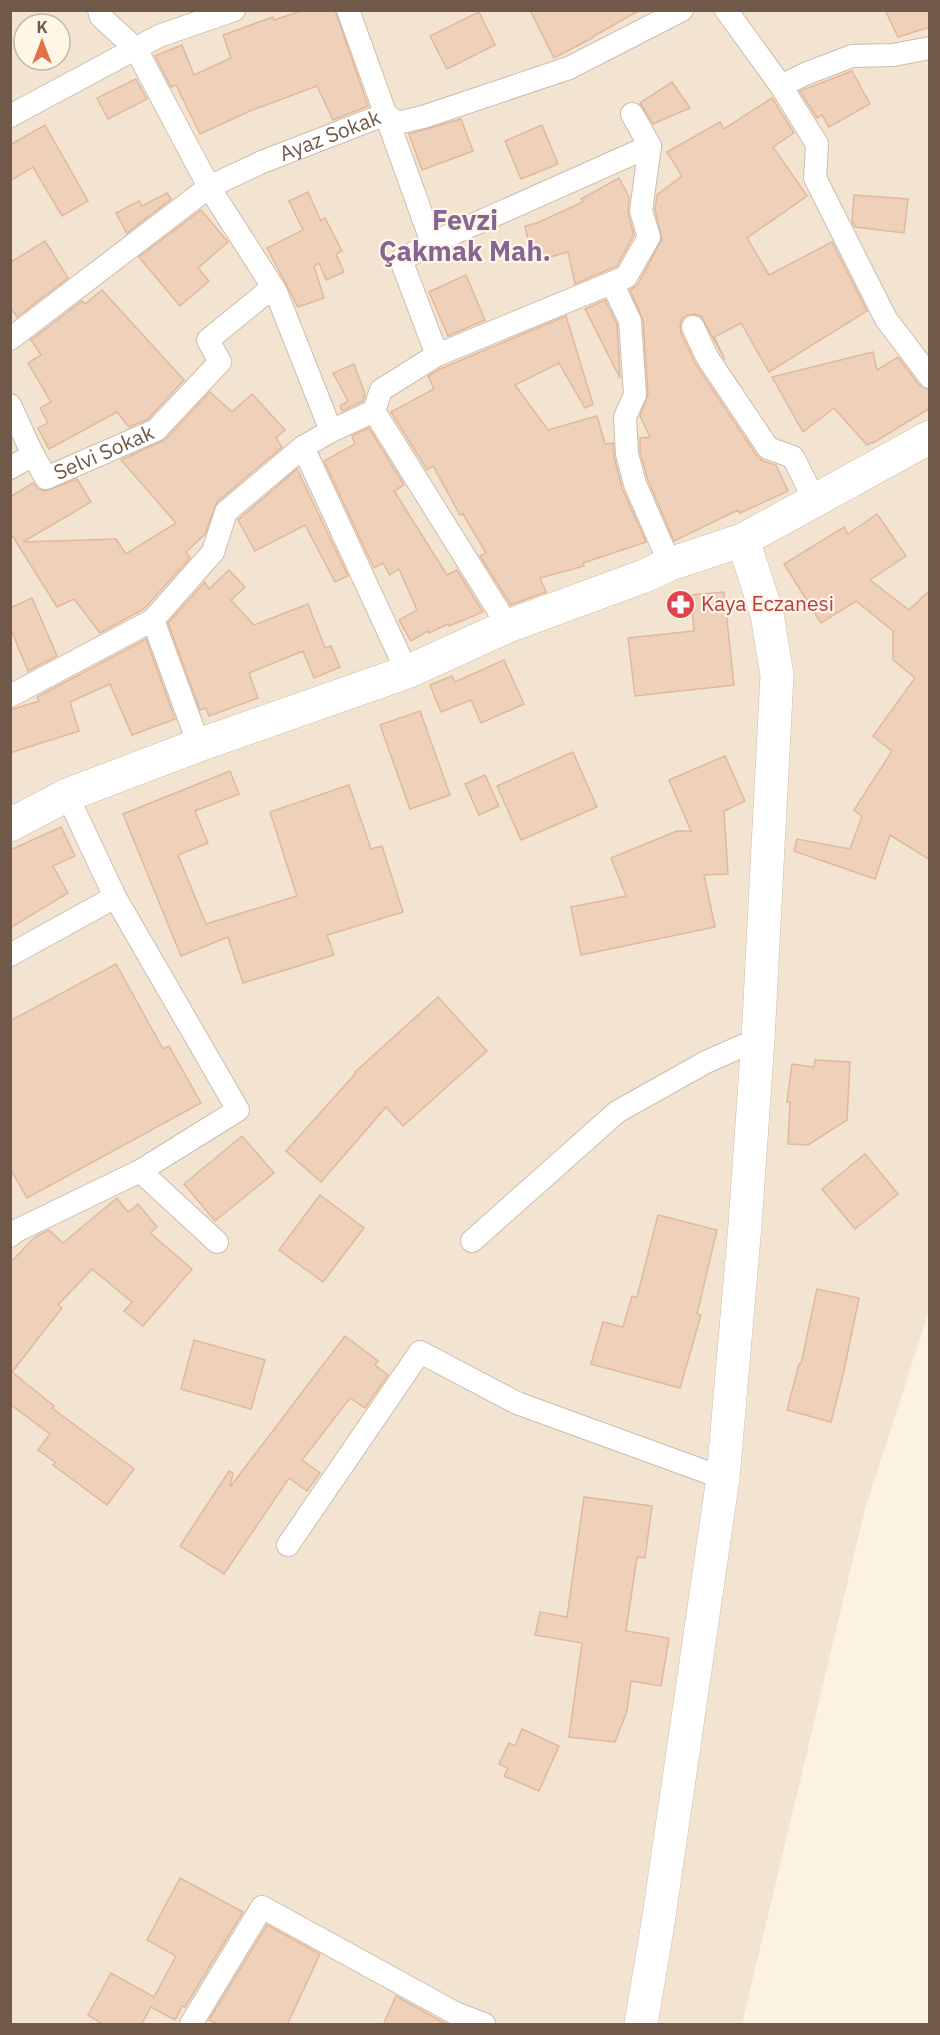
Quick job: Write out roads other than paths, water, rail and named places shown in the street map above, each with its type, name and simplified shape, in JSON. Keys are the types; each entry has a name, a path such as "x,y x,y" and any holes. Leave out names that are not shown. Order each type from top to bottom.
{"street":[{"path":"99,10 101,17 136,49 209,187 273,287 331,431"},
{"path":"10,116 159,36 234,10"},
{"path":"348,10 432,243"},
{"name":"Ayaz Sokak","path":"10,339 209,187 262,162 386,114 397,123 423,117 569,68 682,10"},
{"path":"726,10 781,86 817,144 815,178 886,319 930,377"},
{"path":"781,86 804,74 852,56 893,55 930,48"},
{"path":"10,696 153,620 213,552 226,512 303,447 374,411 381,390 437,355 626,277 649,237 641,211 650,146 632,114"},
{"path":"437,355 401,260 432,243 650,146"},
{"path":"612,283 630,321 635,395 625,417 627,454 635,484 670,564"},
{"name":"Selvi Sokak","path":"10,468 33,455 46,478 156,430 220,362 208,340 273,287"},
{"path":"693,327 707,357 768,448 793,457 815,501"},
{"path":"10,405 33,455"},
{"path":"374,411 508,626"},
{"path":"10,825 68,795 199,745 407,672 508,626 648,576 670,564 743,540 930,437"},
{"path":"303,447 407,672"},
{"path":"641,2025 723,1478 758,1040 777,675 767,614 743,540"},
{"path":"153,620 199,745"},
{"path":"12,1229 140,1171 238,1110 116,897 68,795"},
{"path":"10,955 116,897"},
{"path":"472,1241 617,1112 706,1062 758,1040"},
{"path":"140,1171 217,1242"},
{"path":"288,1545 420,1352 517,1403 723,1478"},
{"path":"191,2025 262,1907 455,2013 484,2025"}],"place":[{"name":"Kaya Eczanesi","path":"680,604"}],"district":[{"name":"Fevzi Çakmak Mah.","path":"465,236"}]}
